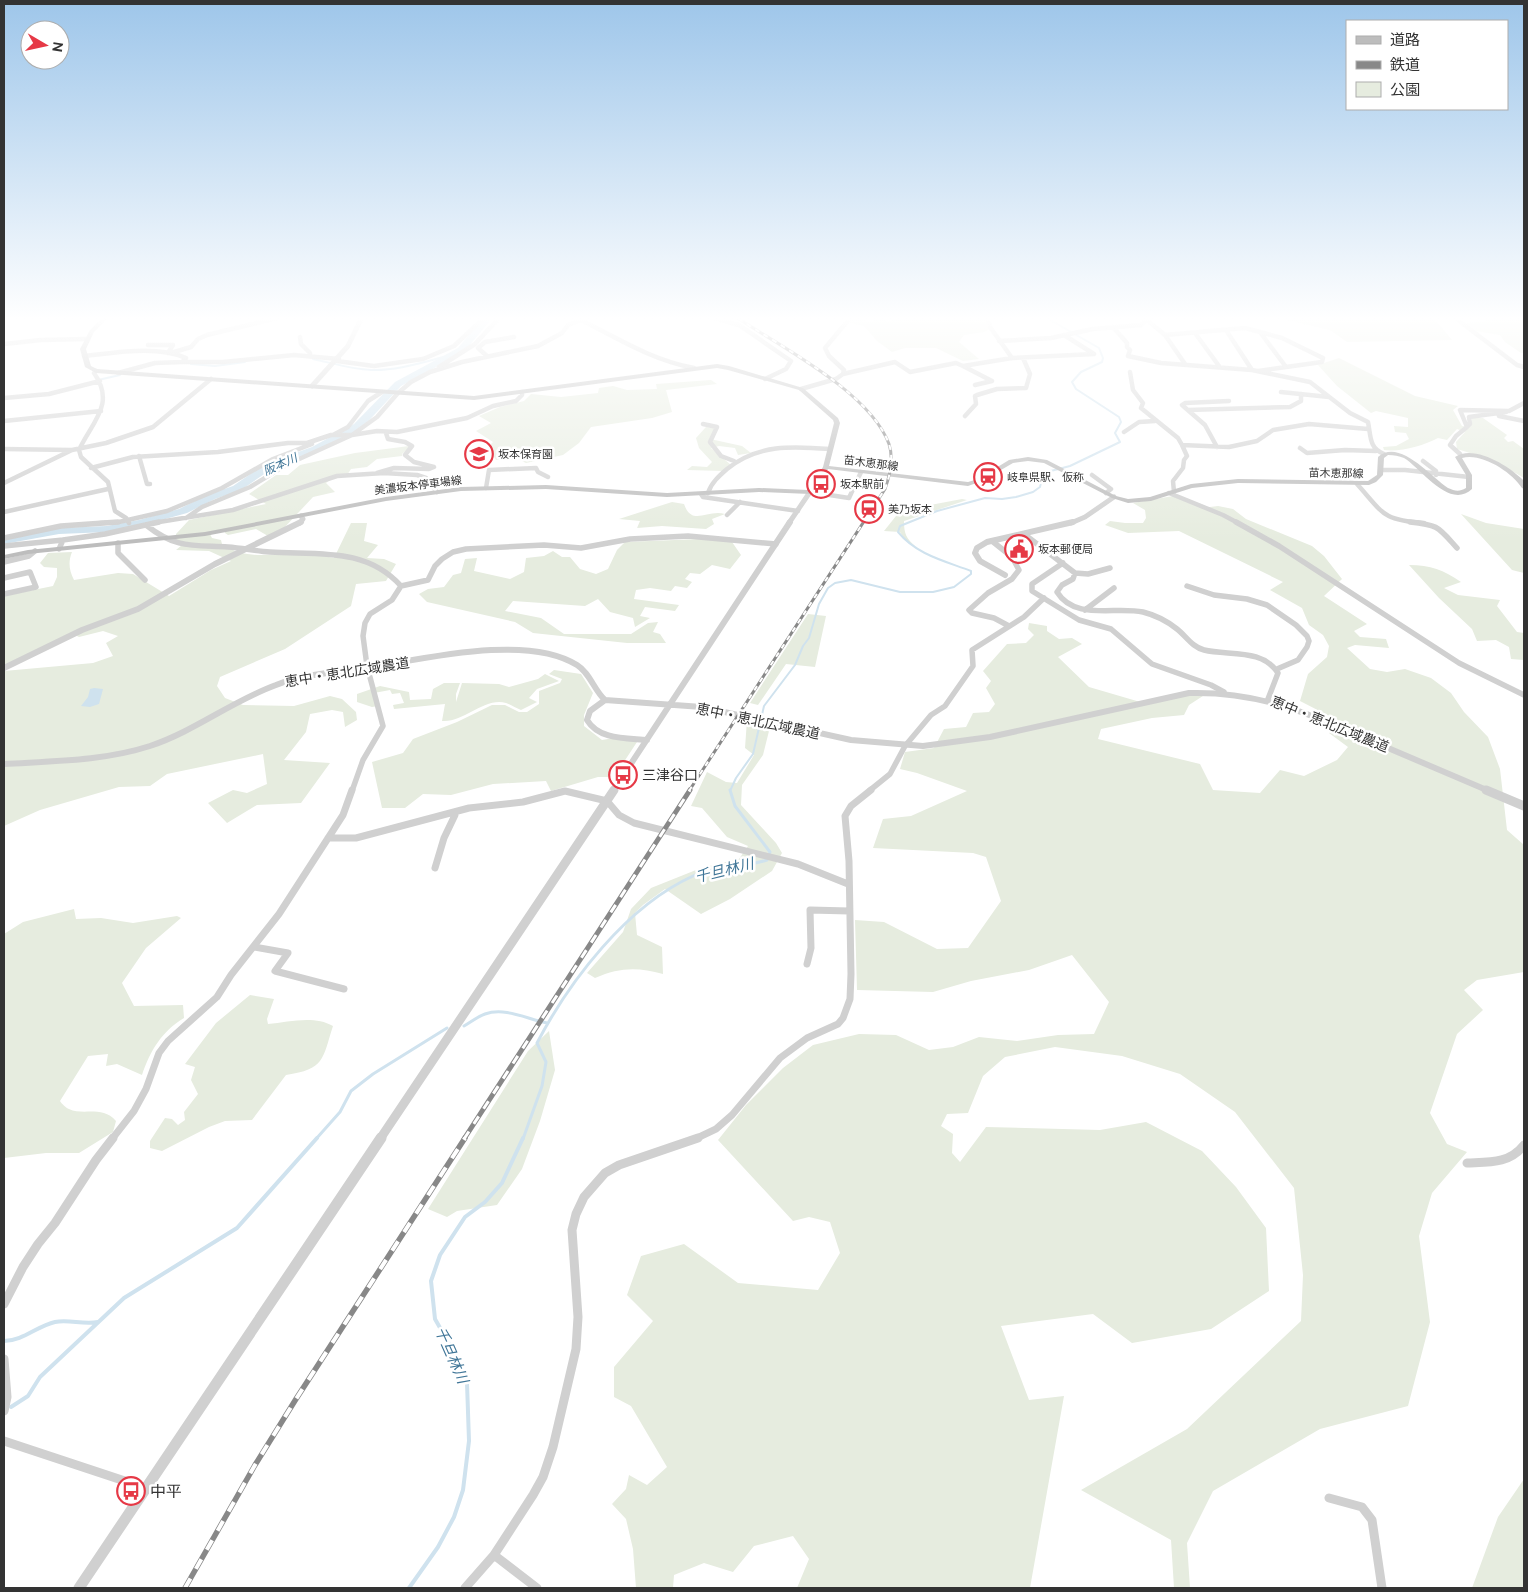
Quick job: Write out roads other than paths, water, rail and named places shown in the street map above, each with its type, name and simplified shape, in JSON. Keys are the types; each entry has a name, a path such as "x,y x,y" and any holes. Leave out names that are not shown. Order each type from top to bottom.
{"main road":[{"name":"苗木恵那線","path":"374,391 474,398 527,391"},
{"name":"苗木恵那線","path":"804,391 836,419 837,423 826,468 968,484 980,480 1013,462 1030,461 1049,465 1114,497"},
{"name":"苗木恵那線","path":"1068,475 1093,490 1128,501 1143,500 1199,485 1238,481 1369,483 1375,480 1382,470 1380,457 1384,454"},
{"path":"1384,454 1395,454 1405,457 1444,489 1460,493 1468,491 1469,477 1465,466 1459,460 1458,456 1460,454 1478,456 1511,471 1523,481 1524,487"},
{"path":"810,492 826,468"},
{"name":"美濃坂本停車場線","path":"4,557 59,549 175,538 301,516 362,503 437,492 486,488 546,487 654,494 704,494 779,489 810,492"}],"street":[{"path":"4,398 59,391"},
{"path":"103,391 104,398 102,410 79,449 81,456 91,468 108,482 108,489 115,511 129,524"},
{"path":"4,449 72,450 106,443 153,428 196,391"},
{"path":"965,416 976,404 975,396 989,391"},
{"path":"1134,391 1143,403 1141,408 1178,438 1187,456 1184,460 1183,468 1172,481 1171,492 1223,515 1279,546 1459,663 1524,695"},
{"path":"1323,391 1350,413 1368,422 1368,429 1376,451"},
{"path":"4,546 63,540 129,524 176,508 229,485 273,459 331,436 348,427 368,401 382,392"},
{"path":"186,518 202,507 250,487 286,465 352,435 377,417 396,392"},
{"path":"91,468 140,456 218,452 288,442 307,443 331,436 377,431 386,433 397,432 467,418 493,406 516,401 522,395 522,392"},
{"path":"1281,392 1331,397"},
{"path":"1188,410 1290,407 1301,401 1301,394"},
{"path":"1217,447 1204,425 1182,405 1185,403 1229,401"},
{"path":"1460,454 1450,445 1456,436 1470,424 1468,417 1495,415 1509,411 1524,403"},
{"path":"4,421 102,410"},
{"path":"1467,427 1460,410 1509,411"},
{"path":"1495,415 1524,421"},
{"path":"1124,432 1139,422 1155,421"},
{"path":"703,424 718,427 710,442 721,456 734,461"},
{"path":"1182,445 1229,447 1257,441 1273,430 1309,424 1368,429"},
{"path":"378,474 382,469 390,468 429,469 434,467 411,460 405,455 412,446 405,442 388,439 386,433"},
{"path":"798,510 703,497 712,483 734,461 769,448 830,449"},
{"path":"1300,448 1306,453 1345,450 1376,451 1384,454"},
{"path":"4,483 72,450"},
{"path":"140,456 147,484 150,484"},
{"path":"1423,461 1436,471 1436,475"},
{"path":"486,488 489,470 536,468 538,472 548,477"},
{"path":"1382,470 1405,470 1436,475 1469,477"},
{"path":"79,1588 607,801 810,492 849,498 861,472"},
{"path":"4,538 61,526 146,525 247,507 331,477 378,474 422,476 434,485 437,492"},
{"path":"1092,475 1111,489 1106,493"},
{"path":"1357,484 1385,516 1398,521 1438,527 1457,548"},
{"path":"4,512 108,489"},
{"path":"1005,575 980,561 976,556 975,550 980,545 1078,520 1114,497"},
{"path":"727,515 740,502"},
{"path":"4,668 82,630 138,609 215,564 301,523 303,520 301,516"},
{"path":"146,525 168,541 180,546 231,546 270,552 318,553 348,557 386,571 401,586"},
{"path":"1024,534 1075,573 1088,574 1110,568"},
{"path":"401,586 428,580 436,565 445,557 455,551 466,548 544,545 581,548 640,538 688,536 776,544"},
{"path":"59,549 63,540"},
{"path":"992,541 1017,562 1019,570 1012,579 988,593 969,610 972,613 990,617 1009,626"},
{"path":"118,543 118,553 144,580"},
{"path":"4,562 29,556 35,552"},
{"path":"1063,563 1031,587 1032,591 1079,620 1111,630 1152,664 1211,685 1224,692"},
{"path":"4,578 30,572 36,587 4,594"},
{"path":"1075,573 1073,579 1058,588 1058,595 1066,602 1085,610 1120,610 1152,615 1175,627 1197,648 1214,652 1249,654 1265,660 1277,670 1278,677 1268,699"},
{"path":"4,1304 23,1267 38,1244 55,1223 96,1160 134,1111 146,1089 159,1053 168,1041 217,997 254,947 343,815 363,760 383,726 368,668 362,628 370,614 395,598 401,586"},
{"path":"1187,586 1214,595 1247,598 1267,605 1303,631 1309,641 1307,650 1288,667 1277,670"},
{"path":"1085,610 1114,588"},
{"path":"465,1588 494,1555 533,1496 543,1477 553,1447 576,1348 578,1318 572,1230 576,1214 584,1197 604,1173 690,1142 716,1129 732,1115 780,1058 807,1038 838,1024 847,1012 850,999 849,861 844,816 851,806 890,774 906,746 931,715 945,706 973,666 972,650 1024,617 1044,598"},
{"name":"恵中・恵北広域農道","path":"4,764 107,755 146,747 184,732 244,697 271,685 306,676 487,651 516,651 542,653 564,658 579,666 588,674 600,696 605,700 721,711 863,742 906,746 962,742 1177,695 1199,692 1224,692 1268,699 1318,718 1524,806"},
{"path":"605,700 590,711 587,720 591,727 604,733 646,740"},
{"path":"328,838 356,838 454,812 486,805 523,802 565,792 607,801 619,815 634,822 758,852 798,864 848,884"},
{"path":"434,868 444,838 455,816 454,812"},
{"path":"807,964 811,948 810,910 849,911"},
{"path":"254,947 288,953 275,971 344,989"},
{"path":"1467,1163 1510,1160 1519,1153 1524,1145"},
{"path":"4,1359 7,1397 4,1411"},
{"path":"4,1441 146,1488"},
{"path":"1329,1498 1362,1507 1372,1520 1382,1588"},
{"path":"494,1555 537,1588"}],"water":[{"path":"90,689 103,689 99,704 90,707 81,706 88,697"}],"waterway":[{"name":"阪本川","path":"4,541 59,531 107,529 140,523 183,511 211,497 237,488 269,466 316,449 358,426 391,391"},
{"name":"千旦林川","path":"730,791 736,778 753,754 764,706 795,665 803,646 809,638 819,604 828,588 835,583 851,580 900,592 933,592 954,587 971,574 971,571 923,552 898,532 900,526 937,511 985,498 1002,499 1033,492 1040,487 1043,473 1070,466 1120,442 1115,433 1121,422 1119,417 1080,391"},
{"name":"千旦林川","path":"523,1139 542,1086 546,1062 537,1043 550,1019 583,970 603,947 623,925 645,906 669,889 693,876 711,870 767,860 770,852 735,806 730,791"},
{"path":"464,1026 485,1014 493,1012 516,1014 547,1023"},
{"path":"316,1139 340,1112 351,1091 373,1074 447,1028"},
{"path":"11,1407 28,1396 40,1377 124,1298 237,1228 317,1138"},
{"name":"千旦林川","path":"409,1588 438,1547 454,1517 463,1490 469,1441 467,1383 451,1347 435,1319 431,1281 440,1255 465,1217 485,1202 502,1183 523,1138"},
{"path":"4,1341 17,1339 55,1322 98,1322"}],"railway":[{"path":"689,791 885,489 891,467 889,444 879,425 863,406 847,391"},
{"path":"464,1139 690,790"},
{"path":"185,1588 255,1465 296,1399 465,1138"}],"place":[{"name":"坂本保育園","path":"479,454"},
{"name":"岐阜県駅、仮称","path":"988,477"},
{"name":"坂本駅前","path":"821,484"},
{"name":"美乃坂本","path":"869,509"},
{"name":"坂本郵便局","path":"1019,549"},
{"name":"三津谷口","path":"623,775"},
{"name":"中平","path":"131,1491"}]}
